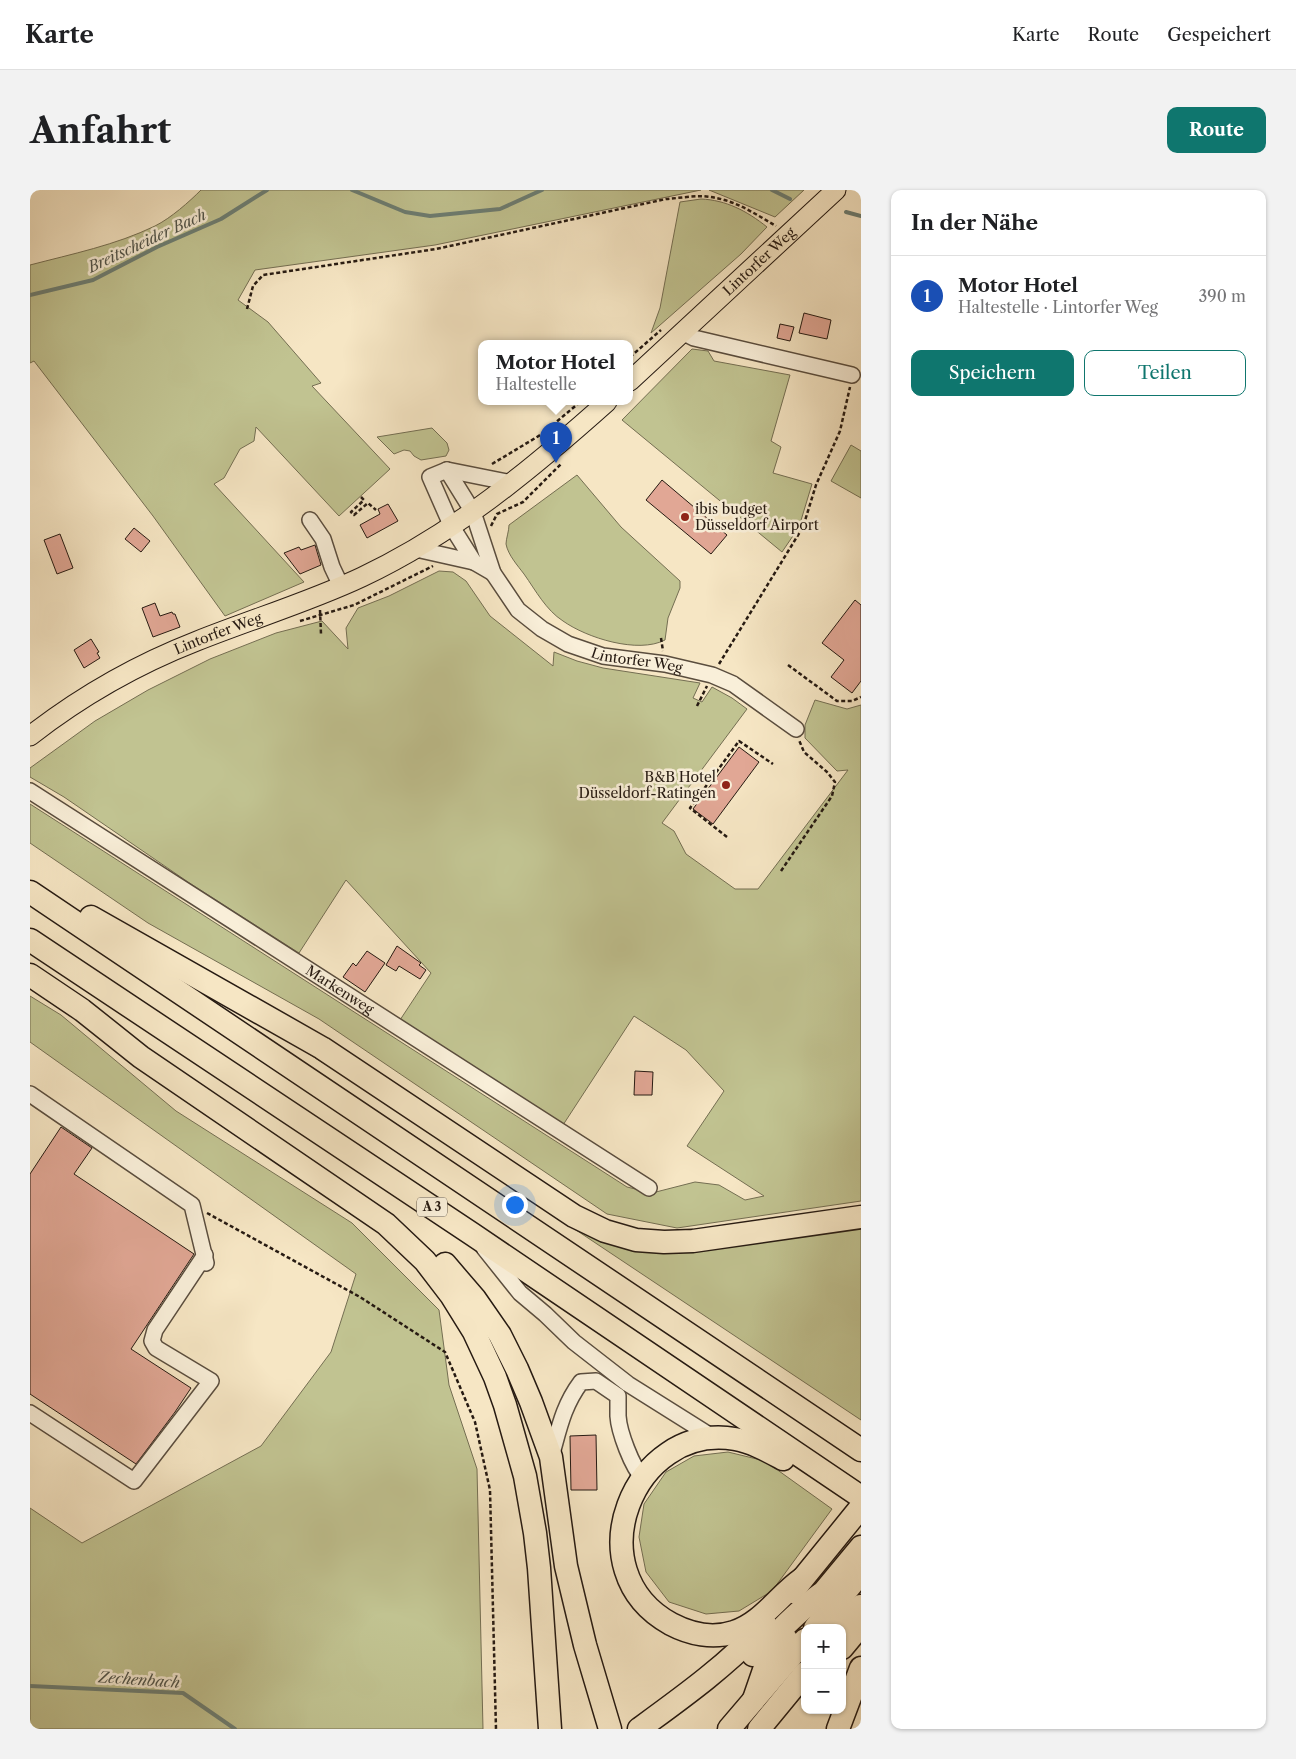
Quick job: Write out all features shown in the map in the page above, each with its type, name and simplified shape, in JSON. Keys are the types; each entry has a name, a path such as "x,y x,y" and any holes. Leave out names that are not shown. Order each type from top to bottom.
{"highway":[{"path":"30,882 322,1048 574,1216 605,1231 636,1240 664,1242 693,1241 861,1217"},
{"path":"30,892 861,1450"},
{"name":"A 3","path":"30,940 472,1234 861,1497"},
{"path":"30,975 82,1010 142,1057 368,1210 412,1247 452,1295 485,1354 505,1405 525,1476 535,1533 550,1729"},
{"path":"368,1210 410,1232 441,1261 475,1299 500,1335 517,1368 532,1402 551,1457 566,1566 585,1645 607,1721"},
{"path":"802,1580 791,1587 754,1622 745,1628 732,1633 716,1635 686,1631 660,1618 648,1607 632,1585 624,1563 622,1547 622,1532 627,1506 643,1478 656,1464 672,1452 691,1443 714,1438 744,1441 765,1449 798,1468 832,1478"},
{"path":"645,1724 689,1692 748,1641 772,1616 854,1515"},
{"path":"754,1700 767,1664 821,1594 861,1547"},
{"path":"818,1624 861,1573"},
{"path":"645,1724 680,1708 736,1668 769,1641 801,1609 821,1594"},
{"path":"845,1624 861,1606"},
{"path":"846,1643 861,1625"},
{"path":"730,1729 801,1645"},
{"path":"838,1729 861,1668"},
{"path":"758,1729 801,1678"},
{"path":"775,1729 801,1698"}],"main road":[{"name":"Lintorfer Weg","path":"633,378 836,190"},
{"name":"Lintorfer Weg","path":"30,736 57,716 143,665 195,642 341,586 416,549 452,527 512,484 604,405"}],"street":[{"path":"682,332 694,338 852,375"},
{"path":"447,470 473,512"},
{"path":"452,527 430,477 447,470 512,484"},
{"name":"Lintorfer Weg","path":"473,512 493,573 518,610 542,629 568,644 603,656 665,664 712,675 733,684 796,729"},
{"path":"310,520 323,539 332,567 341,586"},
{"name":"Lintorfer Weg","path":"452,527 474,562"},
{"name":"Lintorfer Weg","path":"416,549 474,562 493,573"},
{"name":"Markenweg","path":"30,791 649,1188"},
{"path":"30,1094 192,1205 206,1259 155,1330 152,1341 156,1348 211,1381 134,1481 30,1413"},
{"path":"472,1234 520,1293 574,1342 628,1384 714,1438"},
{"path":"551,1457 569,1397 581,1382 596,1381 618,1396"},
{"path":"628,1384 618,1396 618,1417 634,1464 643,1478"}],"path":[{"path":"247,309 253,286 263,275 436,249 666,200 697,196 716,197 750,210 776,226 785,237"},
{"path":"697,706 712,675 803,527 816,485 840,430 852,375"},
{"path":"468,475 504,458 542,434 576,405"},
{"path":"362,497 364,500 351,512 354,515 368,503 376,510"},
{"path":"317,596 321,615 321,634"},
{"path":"788,665 832,699 845,702 861,697"},
{"path":"781,870 832,796 835,782 827,772 804,752 796,729"},
{"path":"727,837 690,808 739,741 773,764"},
{"path":"192,1205 360,1298 445,1352 475,1422 490,1490 496,1729"}],"green space":[{"path":"201,190 701,190 435,245 255,270 238,300 268,322 321,383 312,386 390,469 339,516 256,427 254,441 240,449 224,478 214,484 304,582 225,616 153,516 34,361 30,363 30,265 94,249 140,233 167,219"},
{"path":"709,190 804,190 775,217"},
{"path":"701,199 736,207 767,227 741,254 651,333 660,308 680,202"},
{"path":"692,349 708,351 714,361 790,375 771,441 781,447 773,473 812,484 799,527 782,552 622,420"},
{"path":"432,428 447,443 449,450 446,456 421,460 410,451 404,450 394,454 377,437"},
{"path":"851,445 861,451 861,498 831,481"},
{"path":"577,475 621,527 680,581 680,588 668,618 665,640 654,644 627,645 599,638 573,627 557,617 546,606 513,560 506,544 509,525"},
{"path":"439,571 453,572 466,581 490,616 553,666 554,652 603,668 700,683 693,698 702,702 712,687 747,709 662,823 674,831 686,854 735,889 758,889 848,770 837,771 805,738 805,725 815,700 847,709 861,705 861,1201 677,1228 607,1214 319,1019 148,923 30,843 30,804 627,1187 652,1193 695,1182 719,1185 745,1200 764,1196 687,1146 724,1091 686,1050 634,1016 563,1125 400,1020 431,973 346,880 299,953 188,882 64,797 30,777 30,768 95,721 148,690 210,659 276,633 322,621 348,649 346,628 358,608 389,596"},
{"path":"30,996 61,1015 176,1111 352,1223 439,1310 449,1385 477,1469 483,1729 30,1729 30,1508 82,1543 261,1446 331,1352 356,1274 30,1042"},
{"path":"223,996 604,1235 861,1220 861,1420 366,1090 287,1040"},
{"path":"728,1452 765,1461 832,1509 772,1591 739,1611 706,1614 669,1602 646,1572 639,1537 644,1504 666,1472 694,1456"}],"building":[{"path":"804,313 831,320 827,339 799,333"},
{"path":"780,324 794,327 790,341 777,338"},
{"name":"ibis budget Düsseldorf Airport","path":"662,480 727,535 711,554 646,500"},
{"path":"388,504 398,521 367,538 360,525 380,514 378,509"},
{"path":"134,528 150,541 141,552 125,539"},
{"path":"60,534 73,568 57,574 44,540"},
{"path":"315,545 321,565 300,574 284,553 299,547 301,550"},
{"path":"855,600 861,605 861,681 852,693 831,677 844,660 822,643"},
{"path":"155,603 160,616 172,612 175,614 180,627 153,637 142,608"},
{"path":"91,639 99,652 97,653 100,658 84,668 74,650"},
{"name":"B&B Hotel Düsseldorf-Ratingen","path":"739,747 759,762 713,824 693,809"},
{"path":"397,946 421,963 419,965 426,970 420,979 399,966 396,971 386,965"},
{"path":"367,951 385,963 365,992 343,977 353,963 356,966"},
{"path":"635,1071 653,1072 652,1095 634,1095"},
{"path":"61,1127 92,1148 74,1174 194,1254 131,1349 191,1388 136,1464 30,1394 30,1174"},
{"path":"596,1435 597,1490 571,1490 570,1436"}],"waterway":[{"name":"Breitscheider Bach","path":"30,295 93,280 157,247 221,219 267,190"},
{"name":"Breitscheider Bach","path":"352,190 405,212 430,216 500,209 542,190"},
{"path":"772,190 790,199"},
{"path":"846,212 861,216"},
{"name":"Zechenbach","path":"30,1686 183,1693 235,1729"}],"place":[{"name":"Motor Hotel","path":"556,463"},
{"name":"ibis budget Düsseldorf Airport","path":"685,517"},
{"name":"B&B Hotel Düsseldorf-Ratingen","path":"726,785"}]}
